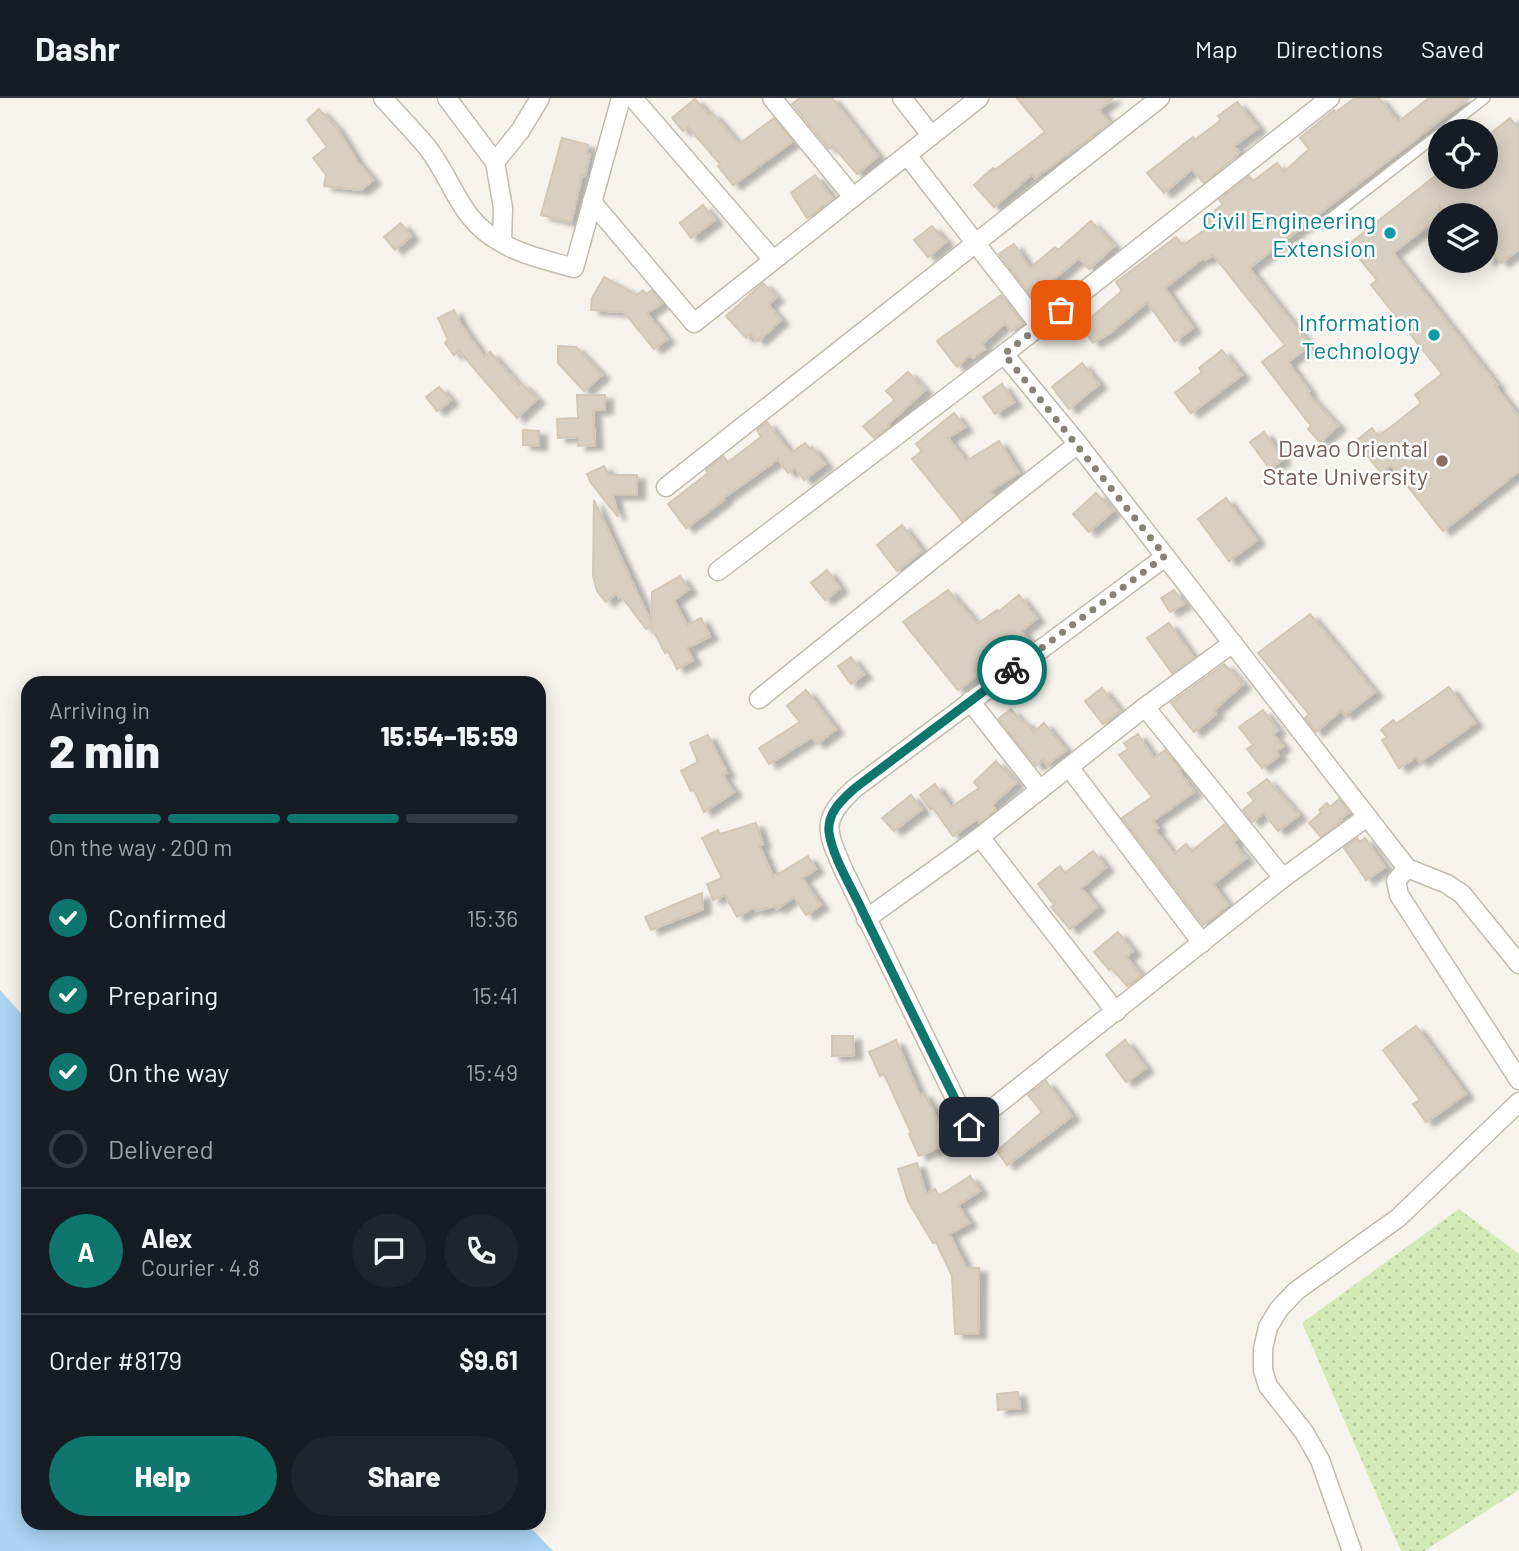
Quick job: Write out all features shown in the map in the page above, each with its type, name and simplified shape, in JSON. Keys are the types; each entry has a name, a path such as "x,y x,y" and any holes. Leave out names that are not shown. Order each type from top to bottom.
{"street":[{"path":"383,98 427,147 445,174 457,201 477,225 502,243 574,268 621,98"},
{"path":"447,98 495,162 502,199 502,243"},
{"path":"495,162 520,131 540,98"},
{"path":"634,98 773,260"},
{"path":"772,98 853,197"},
{"path":"902,98 931,135"},
{"path":"592,202 694,323 979,98"},
{"path":"666,487 1160,98"},
{"path":"718,571 1004,354 1330,98"},
{"path":"907,155 1040,326"},
{"path":"1004,354 1078,444 1407,868 1447,884 1462,894 1519,964"},
{"path":"759,699 1078,444"},
{"path":"1165,556 855,788 841,801 831,816 829,831 834,849 969,1127 1283,878 1367,817"},
{"path":"866,919 980,837 1146,706 1233,643"},
{"path":"970,701 1040,790"},
{"path":"1146,706 1283,878"},
{"path":"1069,767 1202,943"},
{"path":"980,837 1116,1012"},
{"path":"1407,868 1396,881 1399,895 1519,1080"},
{"path":"1352,1551 1320,1460 1304,1432 1268,1386 1263,1370 1263,1349 1268,1327 1279,1309 1296,1291 1398,1218 1519,1102"}],"lane":[{"path":"1458,119 1485,98"},
{"path":"1324,224 1428,143"}],"green space":[{"path":"1459,1209 1519,1254 1519,1490 1424,1551 1401,1551 1302,1323"}],"water":[{"path":"0,990 21,1013 21,1530 533,1530 553,1551 0,1551"}],"building":[{"path":"800,98 832,98 878,156 857,174 833,146 829,149 792,104"},
{"path":"1017,98 1113,98 1099,110 1110,123 1035,178 1032,174 994,207 974,185 993,168 995,170 1045,132"},
{"path":"1355,98 1379,98 1398,122 1429,98 1469,98 1442,119 1428,119 1428,130 1249,268 1310,345 1288,362 1309,391 1307,393 1338,426 1320,442 1308,429 1311,426 1262,362 1285,345 1213,255 1205,260 1204,257 1165,288 1193,328 1175,341 1147,302 1110,333 1093,343 1081,326 1122,291 1116,282 1176,237 1183,245 1209,227 1203,220 1223,204 1219,200 1249,176 1253,181 1277,163 1284,172 1309,149 1300,138 1334,110 1336,112"},
{"path":"695,99 709,115 712,113 739,144 774,118 793,141 733,185 718,166 720,164 688,127 683,131 672,118"},
{"path":"1237,102 1258,128 1234,146 1239,152 1236,157 1204,183 1192,169 1164,193 1147,173 1193,137 1195,140 1221,120 1218,116"},
{"path":"319,109 337,128 357,161 373,180 361,190 324,186 326,175 313,158 327,147 307,120"},
{"path":"1510,118 1519,129 1519,249 1501,263 1498,259 1498,203 1428,203 1428,225 1393,253 1519,417 1519,471 1443,531 1391,465 1381,473 1356,441 1372,428 1378,436 1391,427 1421,403 1415,395 1442,374 1371,285 1377,280 1348,245 1428,182 1428,189 1498,189 1498,128"},
{"path":"562,138 588,145 586,153 590,154 571,222 541,215"},
{"path":"815,175 833,199 807,218 791,193"},
{"path":"703,205 715,220 691,238 680,223"},
{"path":"1091,221 1114,246 1089,269 1079,258 1043,288 1053,300 1042,310 999,254 1014,244 1030,268 1055,247 1058,250"},
{"path":"401,223 411,236 395,250 384,237"},
{"path":"932,226 946,242 928,257 914,240"},
{"path":"604,277 637,295 643,290 646,294 652,290 662,303 647,313 667,339 654,349 624,312 591,310 592,298"},
{"path":"763,283 776,297 768,305 781,320 758,341 751,334 746,338 726,316"},
{"path":"1001,295 1023,323 1011,331 1005,323 982,344 985,349 973,358 970,355 957,367 937,341"},
{"path":"454,310 484,357 490,352 519,385 521,383 537,399 517,418 459,351 454,355 445,343 448,340 438,318"},
{"path":"558,346 576,347 602,375 584,391 558,363"},
{"path":"1222,350 1242,375 1191,413 1175,393 1202,372 1199,368"},
{"path":"1082,363 1099,384 1069,409 1052,387"},
{"path":"908,372 925,390 887,425 889,427 874,438 863,426 895,400 886,391"},
{"path":"1002,384 1014,402 995,414 983,397"},
{"path":"439,387 451,400 437,411 426,397"},
{"path":"577,395 605,395 605,410 593,410 595,445 578,446 578,437 558,438 557,419 578,418"},
{"path":"954,413 965,427 948,438 966,461 999,441 1019,473 990,491 994,496 962,521 912,459 922,451 916,444"},
{"path":"767,422 791,453 805,443 810,449 812,447 825,464 804,480 795,468 788,473 778,459 686,528 668,504 708,473 706,470 723,456 728,462 761,437 757,430"},
{"path":"523,430 539,431 539,446 523,445"},
{"path":"1264,432 1283,459 1270,469 1250,442"},
{"path":"604,466 609,475 637,475 637,495 613,495 618,517 587,474"},
{"path":"1096,493 1113,511 1089,532 1073,514"},
{"path":"1226,498 1257,540 1229,561 1198,519"},
{"path":"594,500 651,622 652,592 680,576 689,589 674,600 687,625 701,618 710,636 687,648 693,660 677,669 651,626 646,629 622,597 619,598 617,593 606,602 597,591 593,576"},
{"path":"902,525 922,551 897,571 877,545"},
{"path":"827,570 840,588 825,600 811,583"},
{"path":"948,590 977,624 1019,595 1037,618 1021,631 1030,643 994,668 991,665 958,690 903,622"},
{"path":"1174,590 1184,604 1170,612 1161,598"},
{"path":"1310,614 1375,692 1345,715 1341,710 1316,732 1305,718 1309,714 1258,653"},
{"path":"1169,623 1194,658 1172,673 1147,638"},
{"path":"851,657 864,674 851,684 838,666"},
{"path":"1224,664 1243,684 1214,710 1216,714 1194,732 1171,703"},
{"path":"1449,687 1475,723 1420,762 1416,757 1399,768 1382,740 1387,737 1381,730 1393,720 1396,724"},
{"path":"1102,688 1120,711 1103,724 1085,701"},
{"path":"806,690 836,729 817,744 812,737 769,764 759,748 800,722 787,706"},
{"path":"1011,709 1034,732 1044,723 1066,750 1047,765 1043,759 1036,766 998,719"},
{"path":"1263,710 1278,730 1273,734 1283,746 1276,751 1279,756 1262,768 1247,749 1253,745 1239,727"},
{"path":"1138,734 1154,758 1165,750 1181,769 1179,771 1194,792 1153,821 1158,828 1155,830 1174,854 1186,844 1192,851 1225,824 1237,839 1233,842 1246,858 1213,884 1228,905 1203,925 1122,818 1152,797 1119,755 1128,749 1124,743"},
{"path":"708,735 727,773 722,775 734,792 704,812 681,771 698,762 690,743"},
{"path":"996,761 1016,783 992,805 996,810 980,823 977,819 953,836 920,795 935,784 951,807 979,788 974,782"},
{"path":"1267,779 1299,815 1278,831 1264,813 1252,822 1243,810 1254,801 1248,793"},
{"path":"911,795 922,809 894,831 882,818"},
{"path":"1339,799 1349,812 1321,837 1309,823 1321,813 1319,810 1327,803 1330,807"},
{"path":"756,823 763,844 759,845 773,877 808,856 816,869 802,878 821,905 806,915 794,897 777,909 775,906 756,911 755,907 737,917 725,895 713,900 707,884 722,878 702,838 718,830 720,834"},
{"path":"1357,838 1360,842 1365,838 1385,867 1366,880 1344,848"},
{"path":"1093,851 1106,867 1081,888 1097,907 1070,929 1051,907 1054,905 1038,884 1060,866 1065,873"},
{"path":"702,893 703,909 651,930 645,917"},
{"path":"1118,932 1133,951 1126,957 1141,975 1127,986 1094,952"},
{"path":"1416,1026 1466,1094 1426,1122 1413,1104 1420,1100 1383,1050"},
{"path":"832,1036 853,1036 854,1055 832,1056"},
{"path":"896,1040 920,1096 924,1093 951,1142 919,1156 884,1074 880,1076 869,1052"},
{"path":"1125,1040 1146,1068 1126,1082 1106,1055"},
{"path":"1046,1081 1072,1116 1007,1165 997,1151 1042,1112 1028,1095"},
{"path":"917,1163 926,1194 935,1189 939,1196 970,1176 980,1191 958,1205 969,1223 949,1234 966,1267 979,1268 978,1334 955,1334 952,1276 936,1242 933,1243 908,1201 898,1169"},
{"path":"1018,1392 1020,1408 998,1410 997,1394"}],"way so far":[{"path":"1012,670 1165,556 1004,354 1061,310"}],"place":[{"name":"Civil Engineering Extension","path":"1390,233"},
{"name":"Information Technology","path":"1434,335"},
{"name":"Davao Oriental State University","path":"1442,461"}],"route":[{"path":"969,1127 866,919 834,849 829,831 831,816 841,801 855,788 1012,670"}]}
